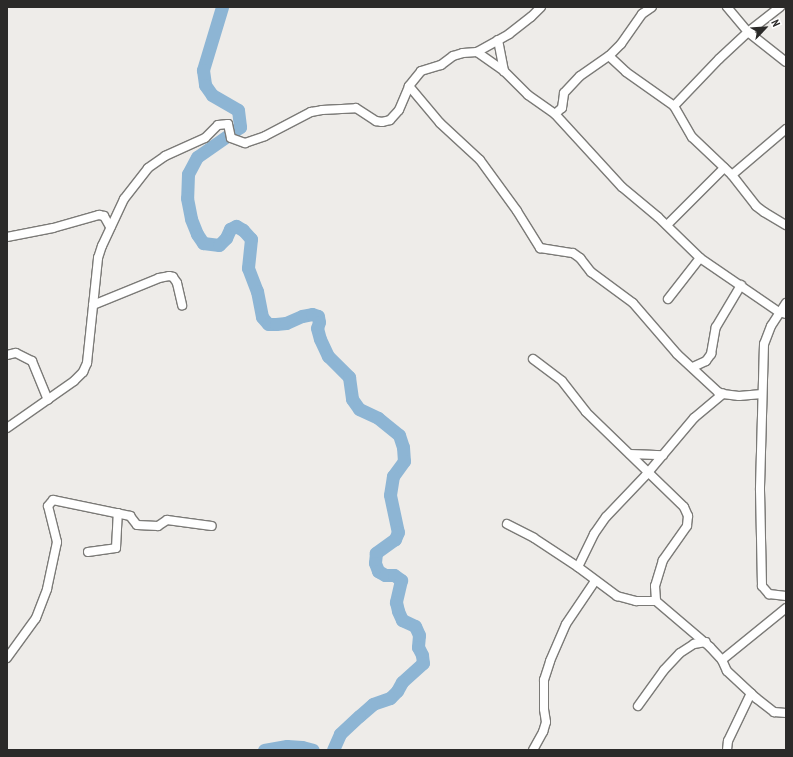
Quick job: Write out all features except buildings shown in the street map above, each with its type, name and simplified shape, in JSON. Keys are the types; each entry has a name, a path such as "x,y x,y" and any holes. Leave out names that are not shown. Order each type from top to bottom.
{"street":[{"path":"7,428 74,381 87,363 98,258 110,227 124,199 148,168 164,156 204,138 218,125 228,124 231,138 245,143 311,112 322,110 356,108 376,121 382,122 390,120 399,110 410,86 421,70 441,65 453,56 463,53 477,52 531,18 541,7"},
{"path":"555,114 562,108 564,93 580,76 609,56 621,44 642,14 652,7"},
{"path":"727,7 748,32 786,62"},
{"path":"674,106 719,59 748,32 766,20 780,7"},
{"path":"498,40 504,71"},
{"path":"477,52 504,71 516,85 555,114 614,179 667,226 700,258 782,313"},
{"path":"609,56 626,72 674,106 692,137 732,175 756,206 786,225"},
{"path":"410,86 440,123 480,160 517,211 537,245 544,250 573,253 577,256 591,272 633,303 657,333 712,387 723,394 738,396 762,394"},
{"path":"732,175 786,129"},
{"path":"667,226 724,168"},
{"path":"7,237 53,228 99,215 104,216 110,227"},
{"path":"668,299 700,258"},
{"path":"93,305 159,278 169,276 173,277 177,283 182,305"},
{"path":"693,367 702,363 708,358 712,348 716,327 741,285"},
{"path":"786,303 782,313 770,326 764,344 760,490 762,586 769,594 786,596"},
{"path":"7,355 16,353 32,361 48,400"},
{"path":"533,359 562,381 586,412 684,507 688,516 687,526 663,560 658,571 655,586 656,601"},
{"path":"578,567 594,534 606,517 648,472 694,418 723,394"},
{"path":"630,454 663,455"},
{"path":"7,658 36,618 47,589 56,542 49,503 53,500 131,516 137,525 158,526 167,520 212,526"},
{"path":"88,552 116,548 118,513"},
{"path":"507,524 534,538 622,598 636,601 656,601 706,642 722,660 727,671 751,693 774,712 786,713"},
{"path":"533,750 543,732 546,722 544,709 544,680 550,661 566,624 595,581"},
{"path":"722,660 786,608"},
{"path":"638,706 664,670 680,653 694,644 706,642"},
{"path":"727,750 728,741 751,693"}],"waterway":[{"path":"222,7 203,70 205,85 212,95 238,110 240,127 197,157 188,174 187,198 191,219 197,234 203,243 219,245 226,238 230,229 236,226 243,230 251,239 248,268 257,291 262,317 268,324 276,324 286,323 302,316 312,314 318,316 319,322 317,328 320,339 328,356 349,377 352,399 359,409 378,418 399,435 403,447 404,461 393,476 390,495 398,532 395,539 376,553 375,563 378,571 385,575 394,575 401,580 396,602 398,611 402,620 415,626 419,635 418,647 422,655 423,663 402,682 397,691 390,698 373,704 340,734 333,750"},
{"path":"264,750 287,746 302,747 313,750"}]}
